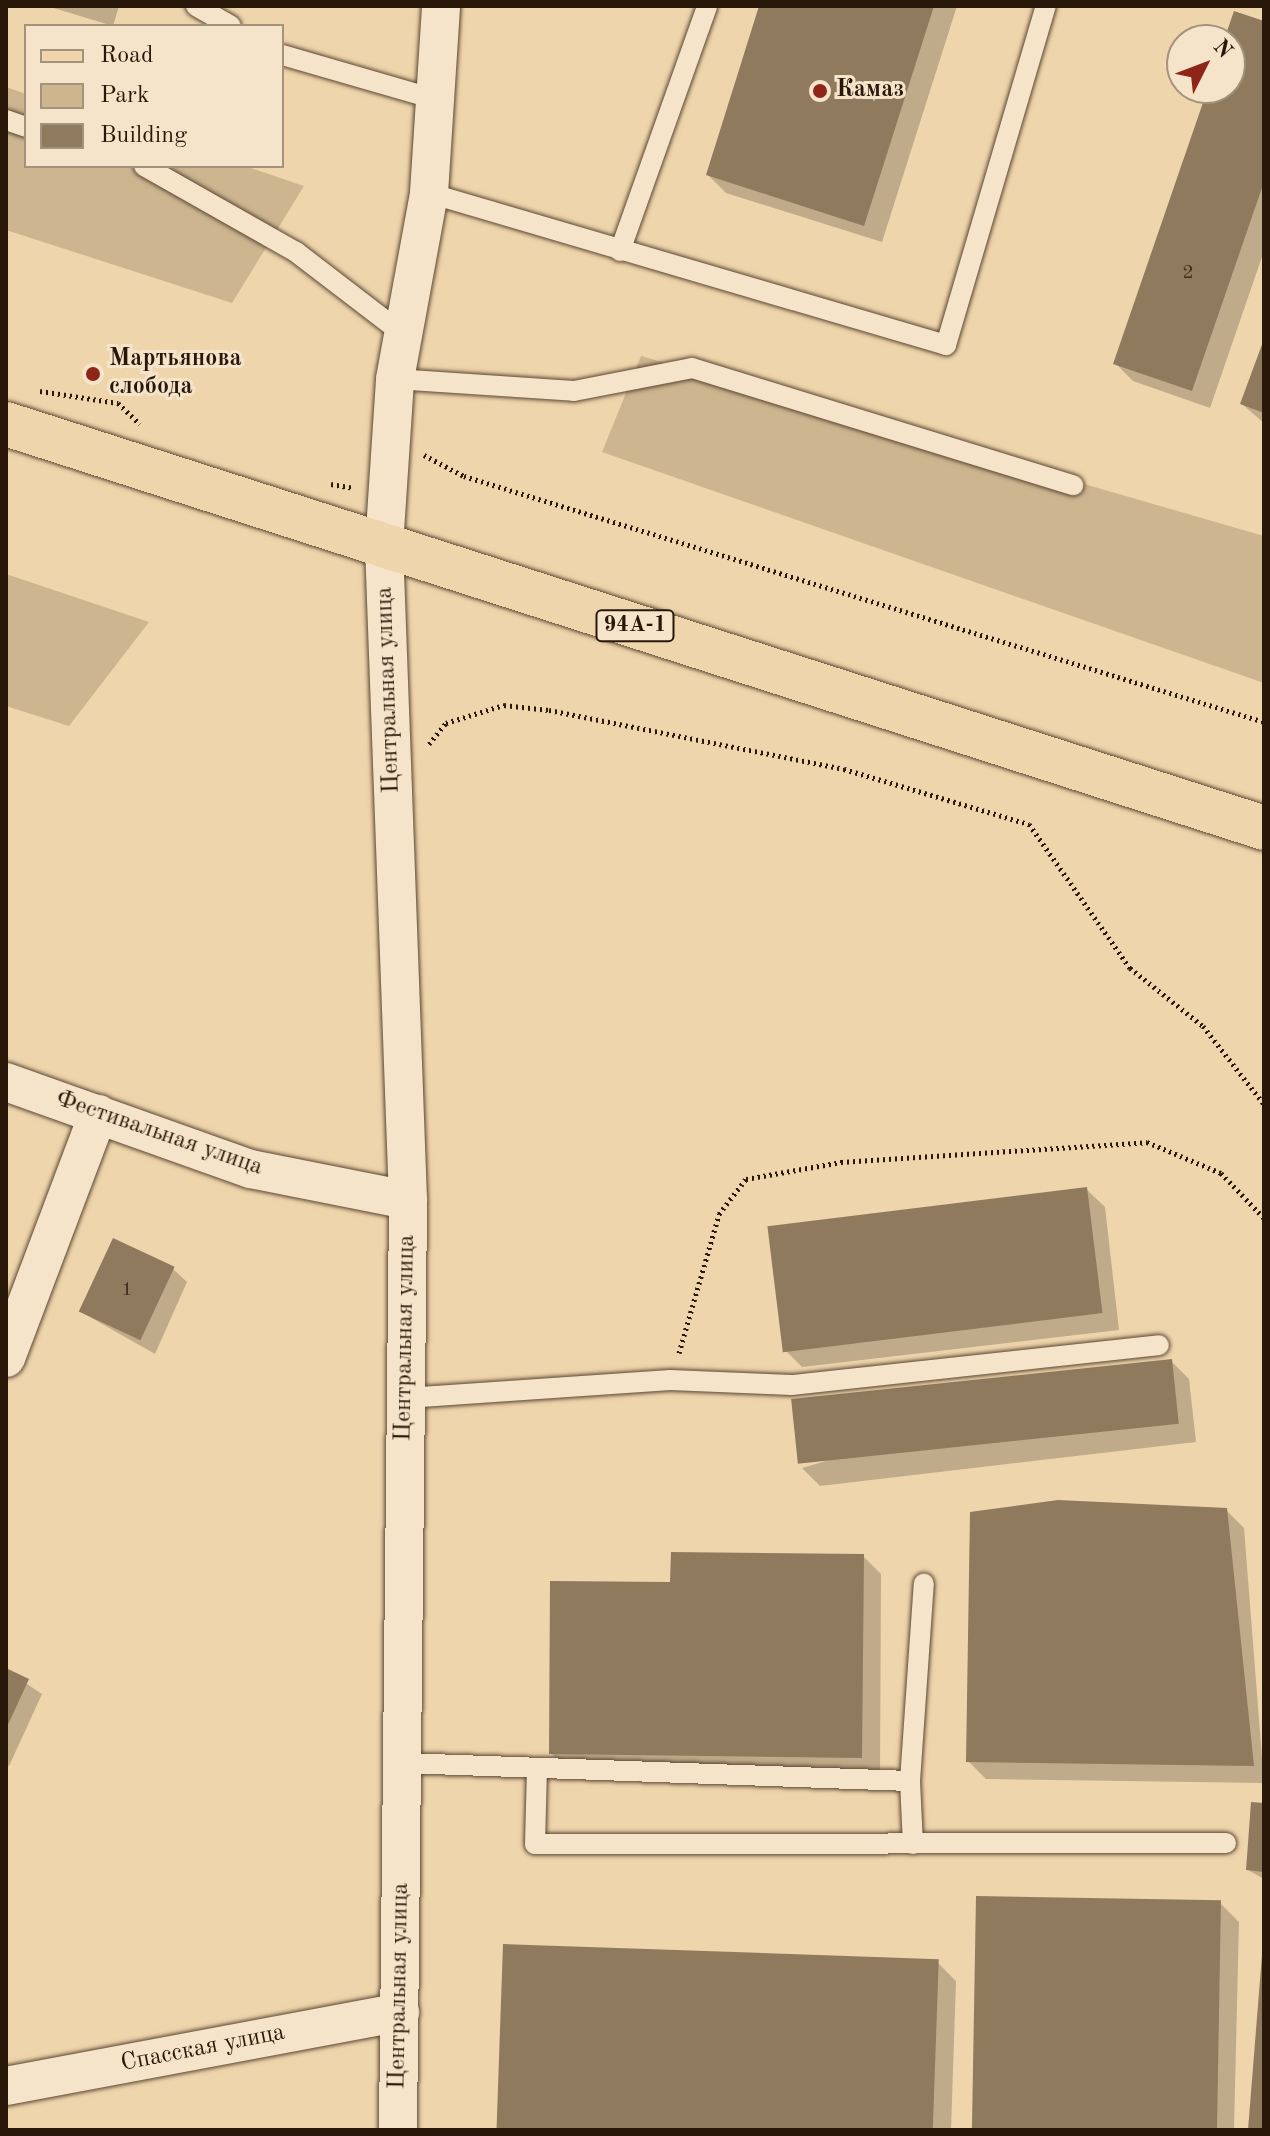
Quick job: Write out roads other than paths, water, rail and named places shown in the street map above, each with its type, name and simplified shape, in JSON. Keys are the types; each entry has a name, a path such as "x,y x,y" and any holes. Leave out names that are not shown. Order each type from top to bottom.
{"main road":[{"name":"94А-1","path":"6,424 1264,828"}],"street":[{"name":"Центральная улица","path":"398,2130 408,1200 384,546 388,436 395,379 429,193 431,98 441,6"},
{"name":"Фестивальная улица","path":"6,1082 251,1169 408,1200"},
{"path":"6,1358 98,1114"},
{"name":"Спасская улица","path":"6,2086 400,2012"}],"lane":[{"path":"196,6 228,24"},
{"path":"620,251 707,6"},
{"path":"429,193 946,345 1046,6"},
{"path":"284,56 431,98"},
{"path":"148,168 296,252 403,334"},
{"path":"395,379 574,391 692,368 1073,485"},
{"path":"406,1398 670,1380 792,1385 1159,1345"},
{"path":"913,1844 910,1781 924,1583"},
{"path":"402,1763 910,1781"},
{"path":"537,1768 535,1844 1226,1843"}],"place":[{"name":"Камаз","path":"820,91"},
{"name":"Мартьянова слобода","path":"93,374"}]}
